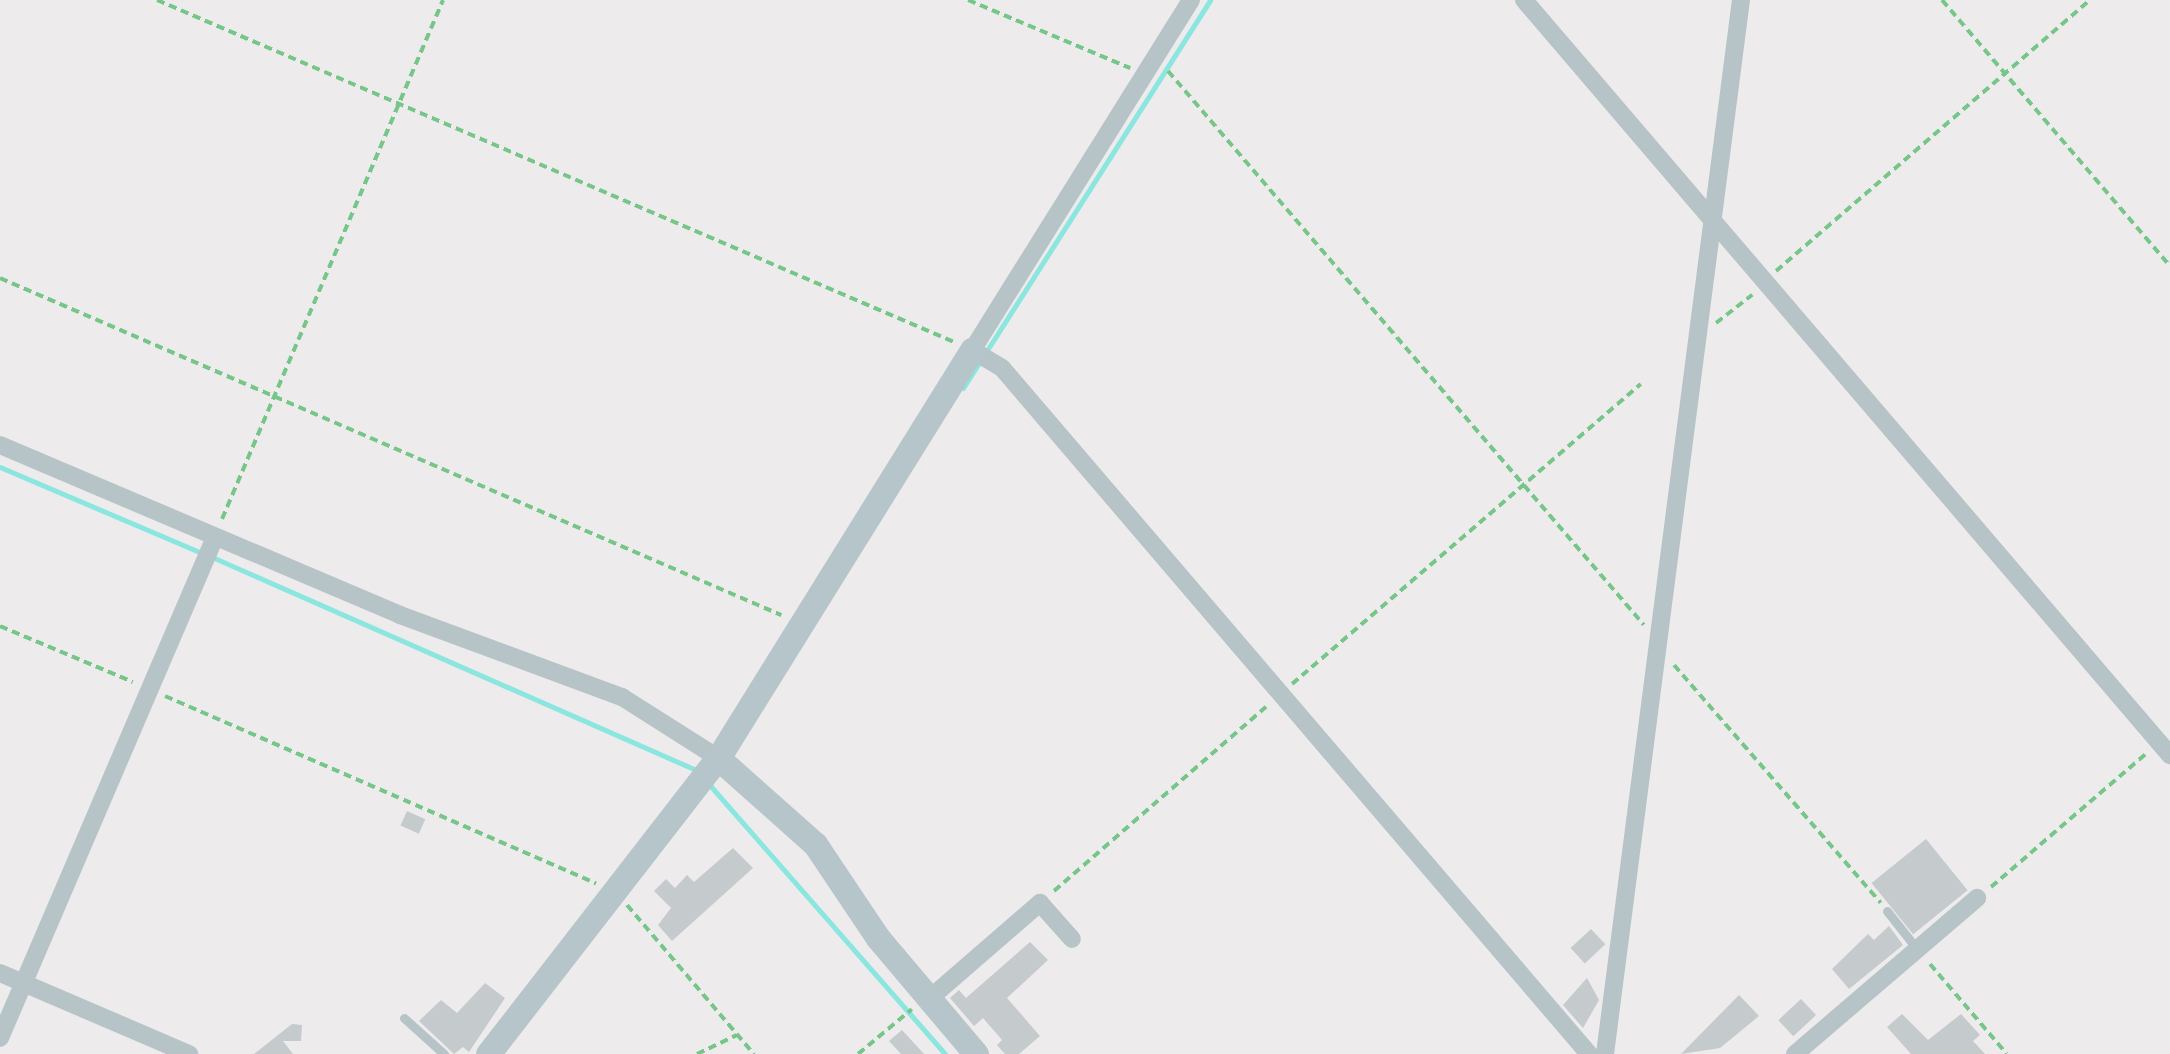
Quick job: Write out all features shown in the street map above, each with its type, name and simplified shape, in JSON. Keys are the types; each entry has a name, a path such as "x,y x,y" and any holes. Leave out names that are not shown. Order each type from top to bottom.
{"street":[{"path":"488,1054 718,758 799,622 1191,0"},
{"path":"1524,0 2165,749"},
{"path":"1605,1054 1740,0"},
{"path":"972,350 1002,368 1589,1054"},
{"path":"0,445 215,537 622,697 718,758 814,844 928,998 976,1054"},
{"path":"0,1038 215,537"},
{"path":"1796,1054 1977,898"},
{"path":"928,998 1040,903 1072,939"},
{"path":"0,973 188,1054"}],"lane":[{"path":"1887,911 1917,949"},
{"path":"404,1018 444,1054"}],"path":[{"path":"156,0 972,350"},
{"path":"215,537 443,0"},
{"path":"968,0 1144,74"},
{"path":"1942,0 2170,266"},
{"path":"1697,339 2090,0"},
{"path":"1156,56 1887,911"},
{"path":"0,278 799,622"},
{"path":"1040,903 1641,384"},
{"path":"0,626 615,891 754,1054"},
{"path":"1977,898 2165,749"},
{"path":"1917,949 2007,1054"},
{"path":"858,1054 928,998"},
{"path":"697,1054 738,1034"}],"building":[{"path":"407,811 425,819 419,834 400,826"},
{"path":"1926,839 1968,890 1913,934 1872,883"},
{"path":"733,848 753,868 672,941 658,925 671,908 654,891 666,879 675,888 687,875 694,882"},
{"path":"1889,926 1903,945 1849,989 1832,969 1868,934 1874,940"},
{"path":"1591,929 1605,944 1585,963 1571,948"},
{"path":"1030,942 1048,960 1007,998 1040,1036 1019,1054 1005,1054 997,1045 1002,1040 983,1018 974,1026 950,998 959,990 966,998"},
{"path":"1587,978 1599,1000 1583,1028 1563,1005"},
{"path":"485,983 505,998 469,1052 463,1047 454,1054 419,1021 441,1000 457,1013"},
{"path":"1739,995 1759,1016 1720,1048 1681,1054"},
{"path":"1801,999 1816,1015 1793,1036 1778,1020"},
{"path":"1902,1014 1928,1040 1961,1014 1980,1035 1973,1041 1985,1054 1911,1054 1887,1027"},
{"path":"292,1024 302,1025 301,1041 283,1041 293,1054 254,1054"},
{"path":"902,1030 924,1054 901,1054 889,1041"}],"waterway":[{"path":"963,388 1210,0"},
{"path":"0,467 202,553"},
{"path":"212,557 696,770"},
{"path":"707,782 945,1054"}]}
